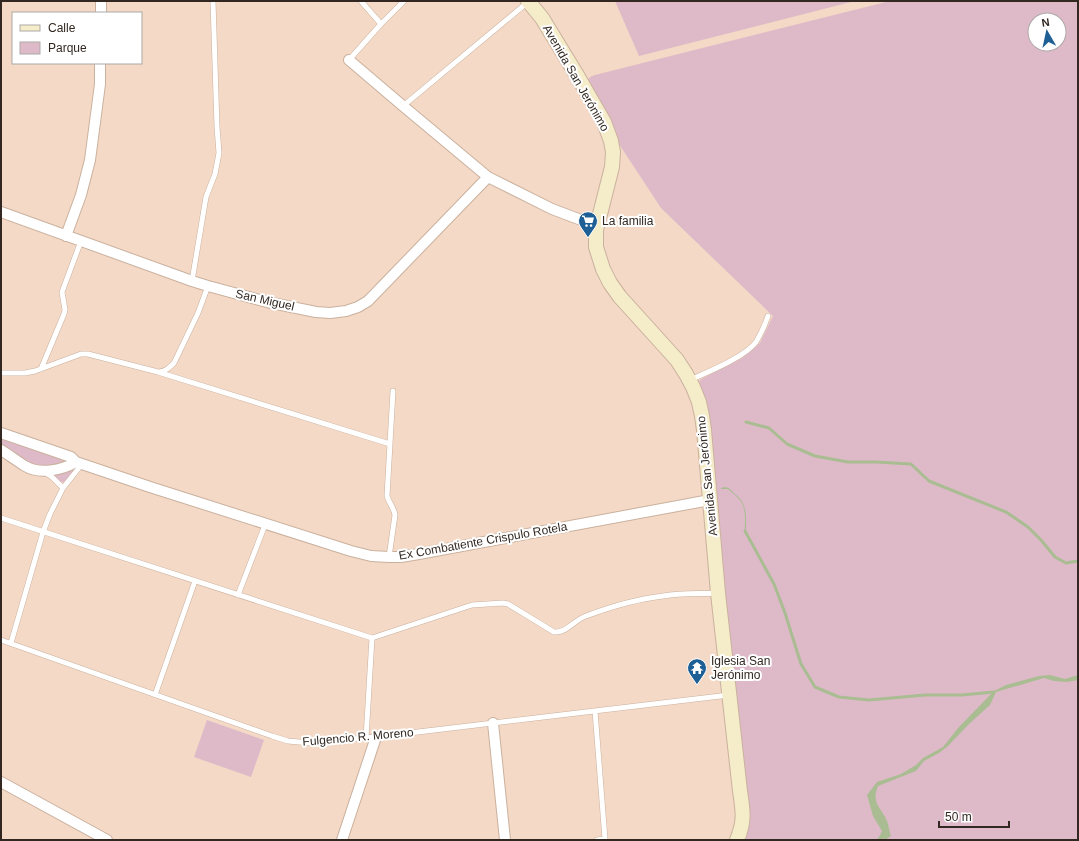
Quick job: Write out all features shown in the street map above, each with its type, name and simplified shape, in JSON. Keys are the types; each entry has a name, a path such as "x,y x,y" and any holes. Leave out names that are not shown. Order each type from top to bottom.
{"street":[{"path":"101,1 101,12"},
{"name":"Avenida San Jerónimo","path":"529,1 542,18 578,77 604,122 611,141 613,152 612,167 597,226 596,238 596,247 603,269 620,298 677,360 690,381 699,402 702,416 718,593 743,815 740,833 737,840"},
{"path":"349,60 488,177 552,209 597,226"},
{"path":"66,236 81,195 90,160 100,84 100,64"},
{"name":"San Miguel","path":"1,212 208,286 267,302 316,312 346,311 358,307 368,301 488,177"},
{"name":"Ex Combatiente Crispulo Rotela","path":"1,433 71,457 79,463 150,488 351,552 371,556 401,557 710,500"},
{"path":"1,450 32,469 42,470 60,468 79,463"},
{"path":"493,723 505,840"},
{"path":"342,840 371,737"},
{"path":"1,782 107,840"}],"lane":[{"path":"192,281 206,197 215,174 219,153 213,1"},
{"path":"361,1 381,24"},
{"path":"349,60 404,1"},
{"path":"403,106 529,1"},
{"path":"42,369 64,314 62,292 80,241"},
{"path":"158,372 165,371 174,363 198,313 208,286"},
{"path":"690,381 739,356 755,343 768,316"},
{"path":"1,373 35,372 74,356 88,354 158,372 390,444"},
{"path":"389,557 395,515 387,496 393,391"},
{"path":"11,643 43,532 63,488 79,463"},
{"path":"42,470 63,488"},
{"path":"1,518 372,638 477,604 503,602 554,632 559,632 583,616 639,600 664,596 718,593"},
{"path":"238,595 265,525"},
{"path":"156,695 195,581"},
{"path":"371,737 372,638"},
{"name":"Fulgencio R. Moreno","path":"1,640 272,736 288,741 310,743 730,695"},
{"path":"595,711 605,839 597,840"}],"green space":[{"path":"615,1 855,1 639,56"},
{"path":"890,1 1078,1 1078,840 741,840 699,383 700,380 705,377 742,358 760,343 773,316 661,208 615,138 586,82 590,77"},
{"path":"1,436 70,460 52,466 33,466 1,447"},
{"path":"77,467 64,482 61,482 52,474"},
{"path":"207,720 264,740 251,777 194,757"}],"shaded area":[{"path":"725,487 731,490 739,498 744,506 746,521 746,532 748,534 746,534 745,531 745,515 743,506 736,496 728,489 721,489"},
{"path":"1050,675 1065,679 1078,675 1078,680 1067,682 1054,681 1044,678 996,692 990,705 948,746 924,761 916,771 878,786 876,801 885,816 891,836 885,840 876,840 882,831 873,816 867,795 877,782 901,774 916,765 923,758 943,747 958,728 994,691 1006,685 1039,676"}],"waterway":[{"path":"746,422 769,428 787,444 815,456 848,462 911,464 929,481 1006,512 1028,527 1055,557 1066,563 1078,561"},
{"path":"745,531 774,584 801,664 815,687 839,697 869,700 925,695 962,695 994,692"}],"place":[{"name":"La familia","path":"588,238"},
{"name":"Iglesia San Jerónimo","path":"697,685"}]}
